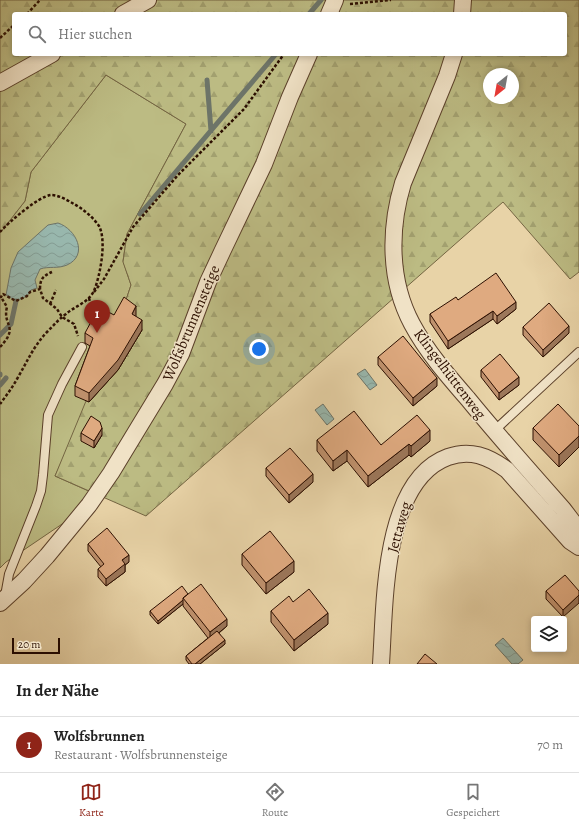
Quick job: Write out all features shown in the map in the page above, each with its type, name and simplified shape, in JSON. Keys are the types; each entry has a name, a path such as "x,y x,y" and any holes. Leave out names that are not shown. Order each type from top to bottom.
{"street":[{"path":"127,12 148,0"},
{"path":"462,12 463,0"},
{"path":"0,83 48,56"},
{"name":"Wolfsbrunnensteige","path":"2,601 24,581 89,505 111,473 166,384 181,354 214,270 239,214 264,164 290,97 308,56"},
{"name":"Klingelhüttenweg","path":"453,56 447,76 399,196 395,220 394,259 400,293 414,327 446,374 563,509 579,530"},
{"name":"Jettaweg","path":"381,664 386,585 396,525 406,499 417,480 431,466 443,459 466,453 477,454 498,463 507,470 570,541 579,547"}],"lane":[{"path":"2,601 9,574 41,491 45,458 46,424 50,409 82,347"},
{"path":"494,431 579,352"}],"path":[{"path":"28,12 40,0"},
{"path":"333,6 390,0"},
{"path":"0,38 12,28"},
{"path":"0,404 17,380 38,342 62,317 89,298 104,279 133,226 178,175 244,109 283,56"},
{"path":"0,232 8,223 44,197 52,195 62,197 77,206 94,220 98,225 102,236 102,261 93,292"},
{"path":"52,272 44,275 40,281 40,289 43,298 57,308 62,317 74,324"},
{"path":"1,296 16,301 27,296 30,292 40,289"},
{"path":"50,304 56,290"},
{"path":"0,348 9,335 10,328 5,312 6,307 1,296"},
{"path":"89,298 94,318 90,324"}],"green space":[{"path":"0,0 579,0 579,272 570,279 503,202 146,516 55,476 86,401 89,402 118,370 142,330 124,306 131,285 123,262 127,234 186,124 106,75 31,172 25,201 0,233"},
{"path":"106,75 186,124 127,234 123,261 131,285 124,306 136,316 142,330 118,370 89,402 55,476 102,497 6,562 0,568 0,233 25,201 31,172"}],"water":[{"path":"58,223 70,231 78,242 79,249 74,261 64,266 40,269 35,280 37,288 31,290 27,296 16,301 6,295 11,268 18,252 48,225"},
{"path":"365,369 377,385 370,390 357,374"},
{"path":"323,404 334,419 327,425 315,410"},
{"path":"503,638 523,660 518,664 512,664 495,645"}],"building":[{"path":"496,273 516,302 497,316 493,311 448,341 430,314 456,297 458,300"},
{"path":"124,297 136,306 132,314 142,320 118,360 89,393 75,386 93,338 85,333 99,307 114,315"},
{"path":"549,303 569,326 543,350 523,327"},
{"path":"403,336 437,378 413,398 378,357"},
{"path":"500,354 519,377 499,393 481,370"},
{"path":"558,404 579,426 579,436 559,455 533,428"},
{"path":"354,411 381,445 417,415 430,430 411,446 409,444 368,476 347,450 333,461 317,440"},
{"path":"91,416 100,422 102,428 94,441 81,433"},
{"path":"290,448 313,474 289,495 266,468"},
{"path":"107,528 129,555 122,560 125,564 106,579 98,569 104,564 88,544"},
{"path":"270,531 294,561 266,583 242,554"},
{"path":"565,575 579,591 579,595 563,610 546,591"},
{"path":"201,584 227,619 210,632 183,598"},
{"path":"182,586 188,594 158,621 150,611"},
{"path":"309,589 328,613 294,640 271,611 289,596 293,602"},
{"path":"217,631 225,640 195,664 192,664 186,656"},
{"path":"425,654 437,664 417,664"}],"waterway":[{"path":"311,12 321,0"},
{"path":"140,214 274,56"},
{"path":"207,80 211,131"},
{"path":"0,335 11,324 16,301"},
{"path":"0,385 6,378"}],"place":[{"name":"Wolfsbrunnen","path":"97,333"}]}
